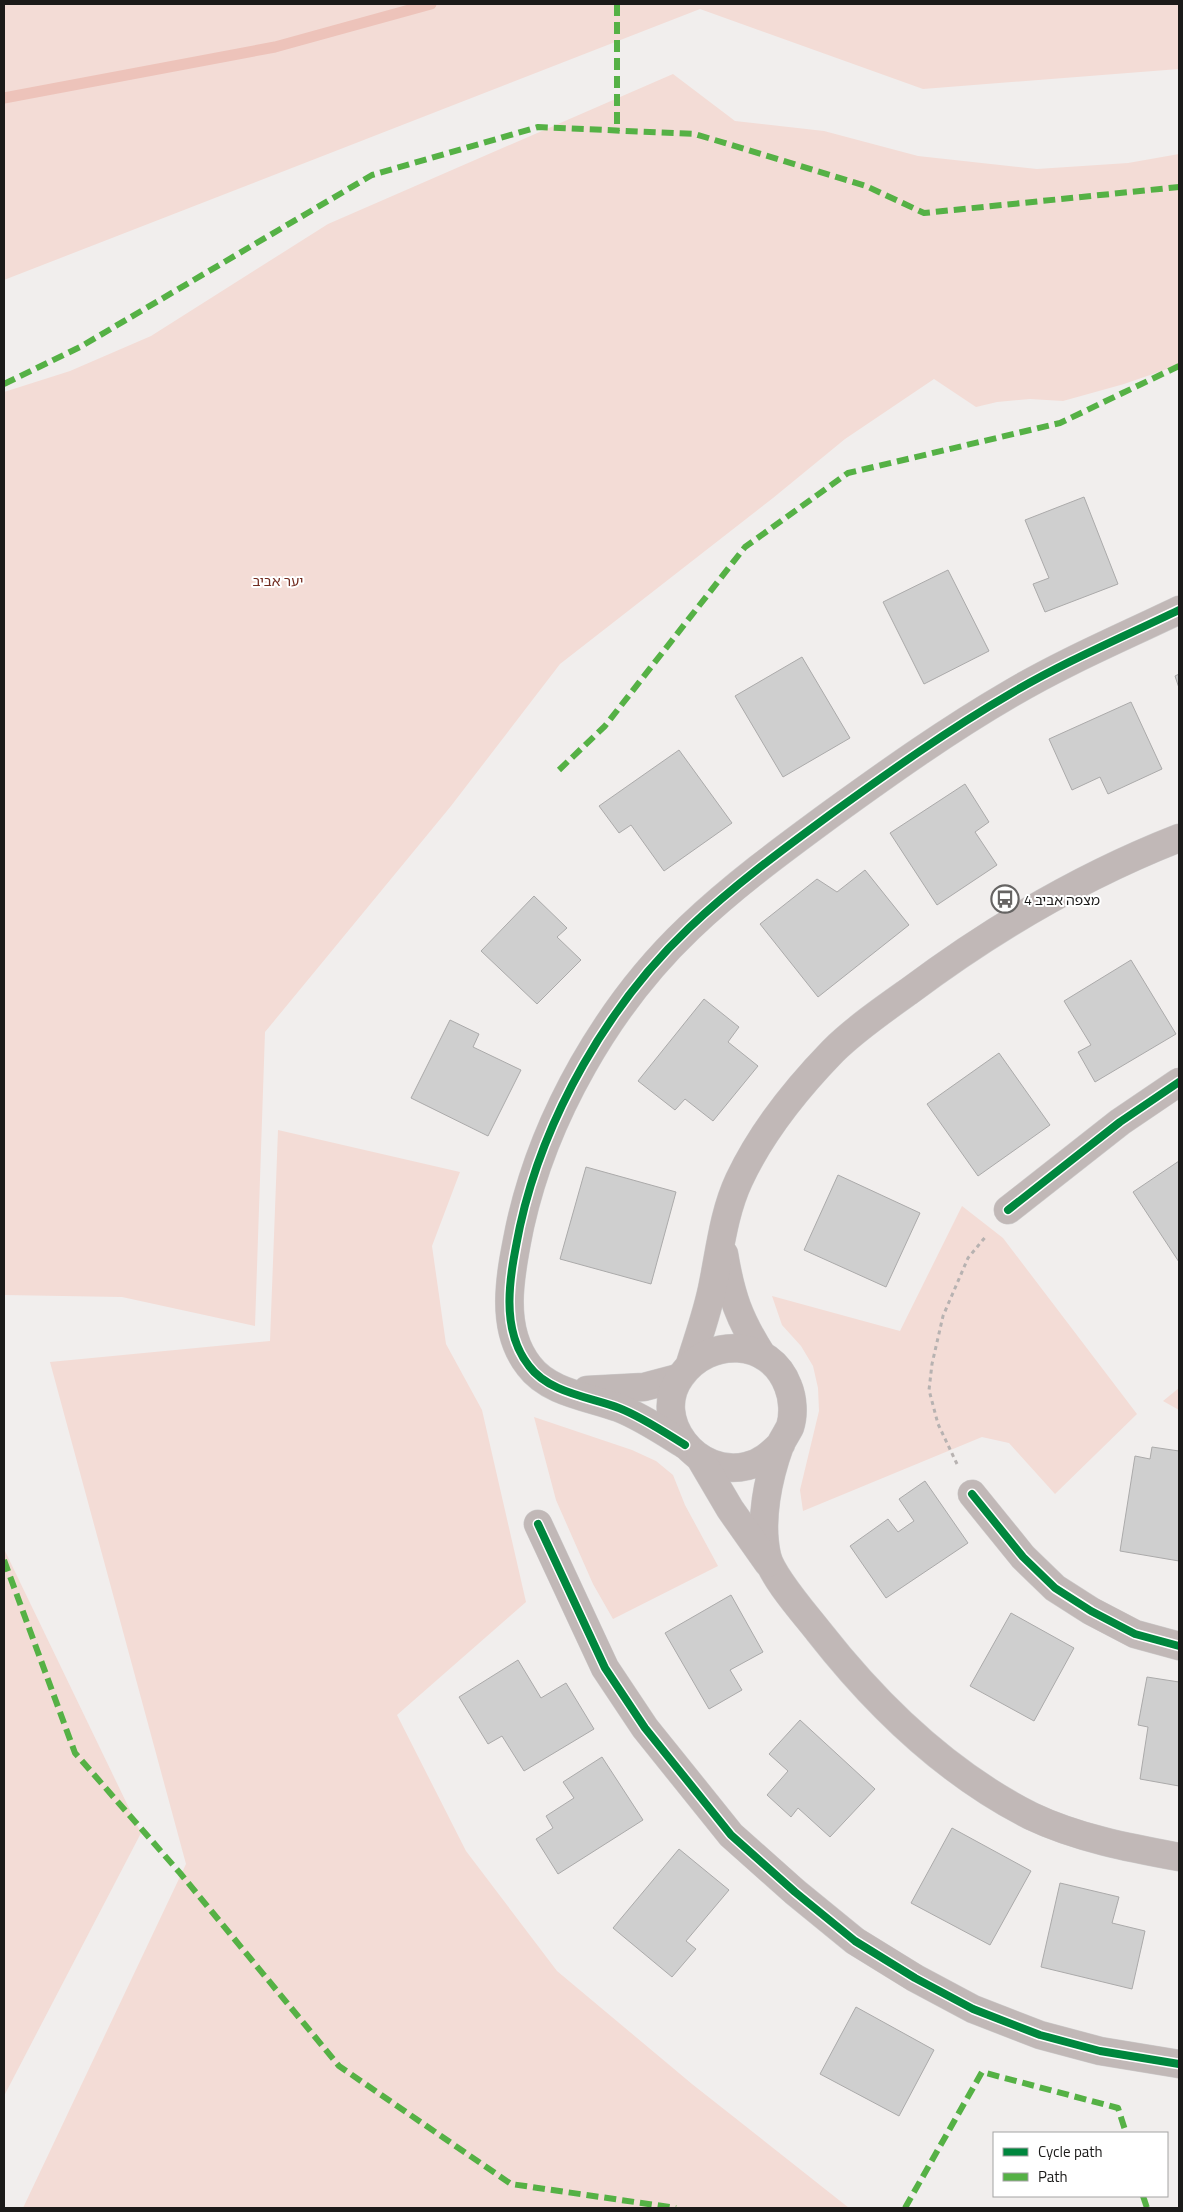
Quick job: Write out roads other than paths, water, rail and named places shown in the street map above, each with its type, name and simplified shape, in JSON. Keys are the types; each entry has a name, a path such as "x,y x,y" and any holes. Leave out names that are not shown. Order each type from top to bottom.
{"street":[{"path":"781,1444 766,1458 747,1466 727,1468 708,1463 692,1451 621,1409 565,1390 549,1382 530,1368 516,1346 510,1321 509,1293 515,1252 527,1195 545,1142 574,1081 598,1042 645,976 688,930 757,868 934,742 1010,694 1179,610"},
{"path":"1179,838 1085,879 1022,914 955,957 892,1003 834,1050 792,1098 761,1143 739,1181 728,1212 713,1286 684,1371 672,1396 672,1416 678,1435 692,1451 730,1509 849,1671 898,1721 946,1762 991,1792 1033,1816 1084,1835 1179,1857"},
{"path":"1008,1210 1120,1122 1179,1082"},
{"path":"722,1240 733,1299 744,1326 762,1355"},
{"path":"565,1390 644,1387 684,1371 705,1354 722,1348 743,1348 762,1355 778,1368 788,1386 792,1406 790,1426 781,1444 768,1491 765,1532 767,1558 774,1570"},
{"path":"972,1494 990,1519 1023,1557 1055,1588 1091,1611 1135,1634 1179,1646"},
{"path":"538,1524 605,1668 645,1728 731,1835 795,1892 855,1941 915,1978 973,2009 1049,2037 1100,2051 1179,2064"}],"waterway":[{"path":"4,98 275,47 431,4"}],"place":[{"name":"מצפה אביב 4","path":"1005,899"}],"park label":[{"name":"יער אביב","path":"278,580"}]}
